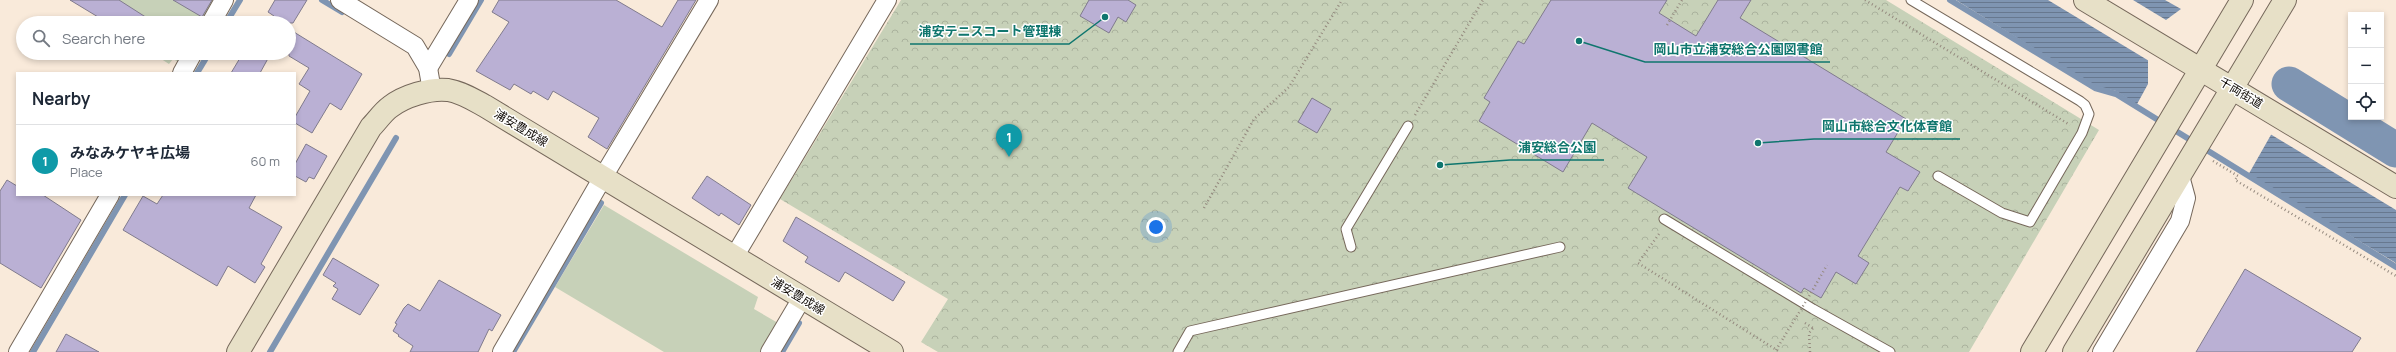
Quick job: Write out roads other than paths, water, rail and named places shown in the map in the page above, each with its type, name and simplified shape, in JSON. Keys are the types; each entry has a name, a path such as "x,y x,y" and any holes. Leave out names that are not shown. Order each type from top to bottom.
{"street":[{"path":"215,16 224,0"},
{"path":"340,0 415,46 428,68 432,91"},
{"path":"428,68 469,0"},
{"path":"502,352 603,177 709,0"},
{"path":"734,257 888,0"},
{"name":"千両街道","path":"2085,0 2196,76 2396,187"},
{"path":"2032,352 2242,0"},
{"path":"2074,352 2180,176 2204,154 2228,95 2285,0"},
{"path":"183,72 189,60"},
{"name":"浦安豊成線","path":"238,352 371,127 389,107 407,97 432,91 448,90 468,97 892,352"},
{"path":"2102,352 2180,221 2186,198 2180,176"},
{"path":"18,352 109,196"},
{"path":"770,352 802,298"}],"lane":[{"path":"1911,0 2085,105 2088,109 2088,119 2082,133 2030,222 2002,212 1938,176"},
{"path":"1351,247 1346,229 1408,126"},
{"path":"1664,219 1821,314 1890,352"},
{"path":"1178,352 1190,331 1560,247"}],"water":[{"path":"1956,0 2048,0 2396,210 2396,263 2252,177 2116,91 2095,86"},
{"path":"2133,0 2165,0 2181,9 2166,20"}],"waterway":[{"path":"230,16 240,0"},
{"path":"322,0 342,12"},
{"path":"449,54 481,0"},
{"path":"1950,0 2095,88 2116,94 2396,267"},
{"path":"198,72 205,60"},
{"path":"2289,84 2396,150"},
{"path":"270,352 396,138"},
{"path":"33,352 124,196"},
{"path":"513,352 601,203"},
{"path":"782,352 799,323"}],"place":[{"name":"浦安テニスコート管理棟","path":"1105,17"},
{"name":"岡山市立浦安総合公園図書館","path":"1579,41"},
{"name":"岡山市総合文化体育館","path":"1758,143"},
{"name":"みなみケヤキ広場","path":"1009,157"},
{"name":"浦安総合公園","path":"1440,165"}]}
